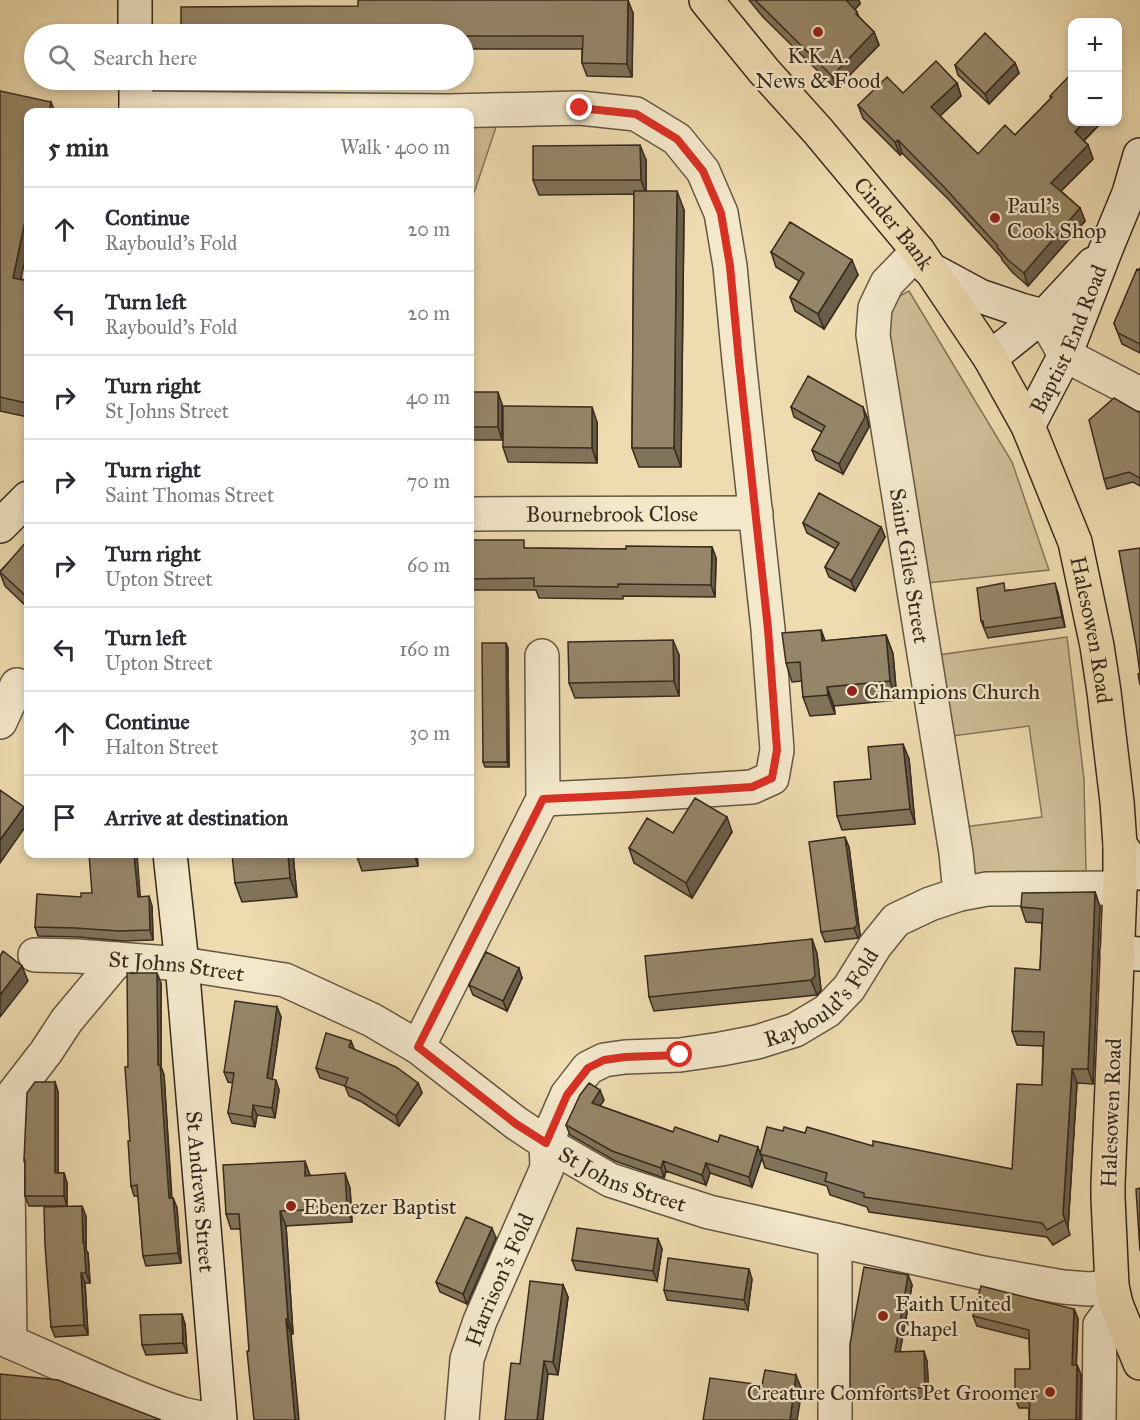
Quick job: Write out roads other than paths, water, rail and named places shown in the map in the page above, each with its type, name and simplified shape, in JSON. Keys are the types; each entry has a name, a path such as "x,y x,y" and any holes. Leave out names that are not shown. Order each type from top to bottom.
{"main road":[{"name":"Cinder Bank","path":"706,0 818,131 923,260 990,358 1029,426 1047,470"},
{"name":"Halesowen Road","path":"1047,470 1075,542 1095,634 1104,692 1120,845 1130,880 1128,953 1108,1184 1114,1295 1140,1363"}],"street":[{"path":"135,0 135,24"},
{"path":"136,100 363,108"},
{"path":"474,110 580,108 636,114 677,139 703,171 721,213 730,266 768,629 777,750 772,778 752,787 543,799"},
{"name":"Baptist End Road","path":"1029,426 1065,355 1129,193 1140,155"},
{"name":"Baptist End Road","path":"990,358 1051,309 1106,249"},
{"path":"923,260 980,296 1043,316 1065,355 1140,394"},
{"name":"Saint Giles Street","path":"923,260 887,283 875,308 873,335 956,853 960,894"},
{"path":"0,526 24,502"},
{"name":"Bournebrook Close","path":"474,514 756,513"},
{"path":"418,1047 543,799 542,656"},
{"path":"0,722 17,685"},
{"name":"St Andrews Street","path":"170,858 182,964 220,1420"},
{"name":"Raybould's Fold","path":"546,1143 567,1095 588,1068 604,1060 625,1057 680,1055 721,1049 757,1042 795,1029 827,1011 842,996 875,946 896,920 930,904 960,894 987,890 1130,880"},
{"name":"St Johns Street","path":"35,955 182,964 285,980 372,1020 418,1047 516,1124 610,1180 709,1212 983,1274 1089,1289 1114,1295"},
{"path":"117,960 67,1020 46,1052 6,1097 10,1342 140,1399 185,1415 214,1420"},
{"name":"Harrison's Fold","path":"462,1420 467,1359 480,1321 547,1168 546,1143"},
{"path":"835,1240 835,1420"},
{"path":"1099,1420 1100,1325 1114,1295"}],"place":[{"name":"K.K.A. News & Food","path":"818,32"},
{"name":"Paul's Cook Shop","path":"995,218"},
{"name":"Champions Church","path":"852,691"},
{"name":"Ebenezer Baptist","path":"291,1206"},
{"name":"Faith United Chapel","path":"883,1316"},
{"name":"Creature Comforts Pet Groomer","path":"1050,1392"}]}
